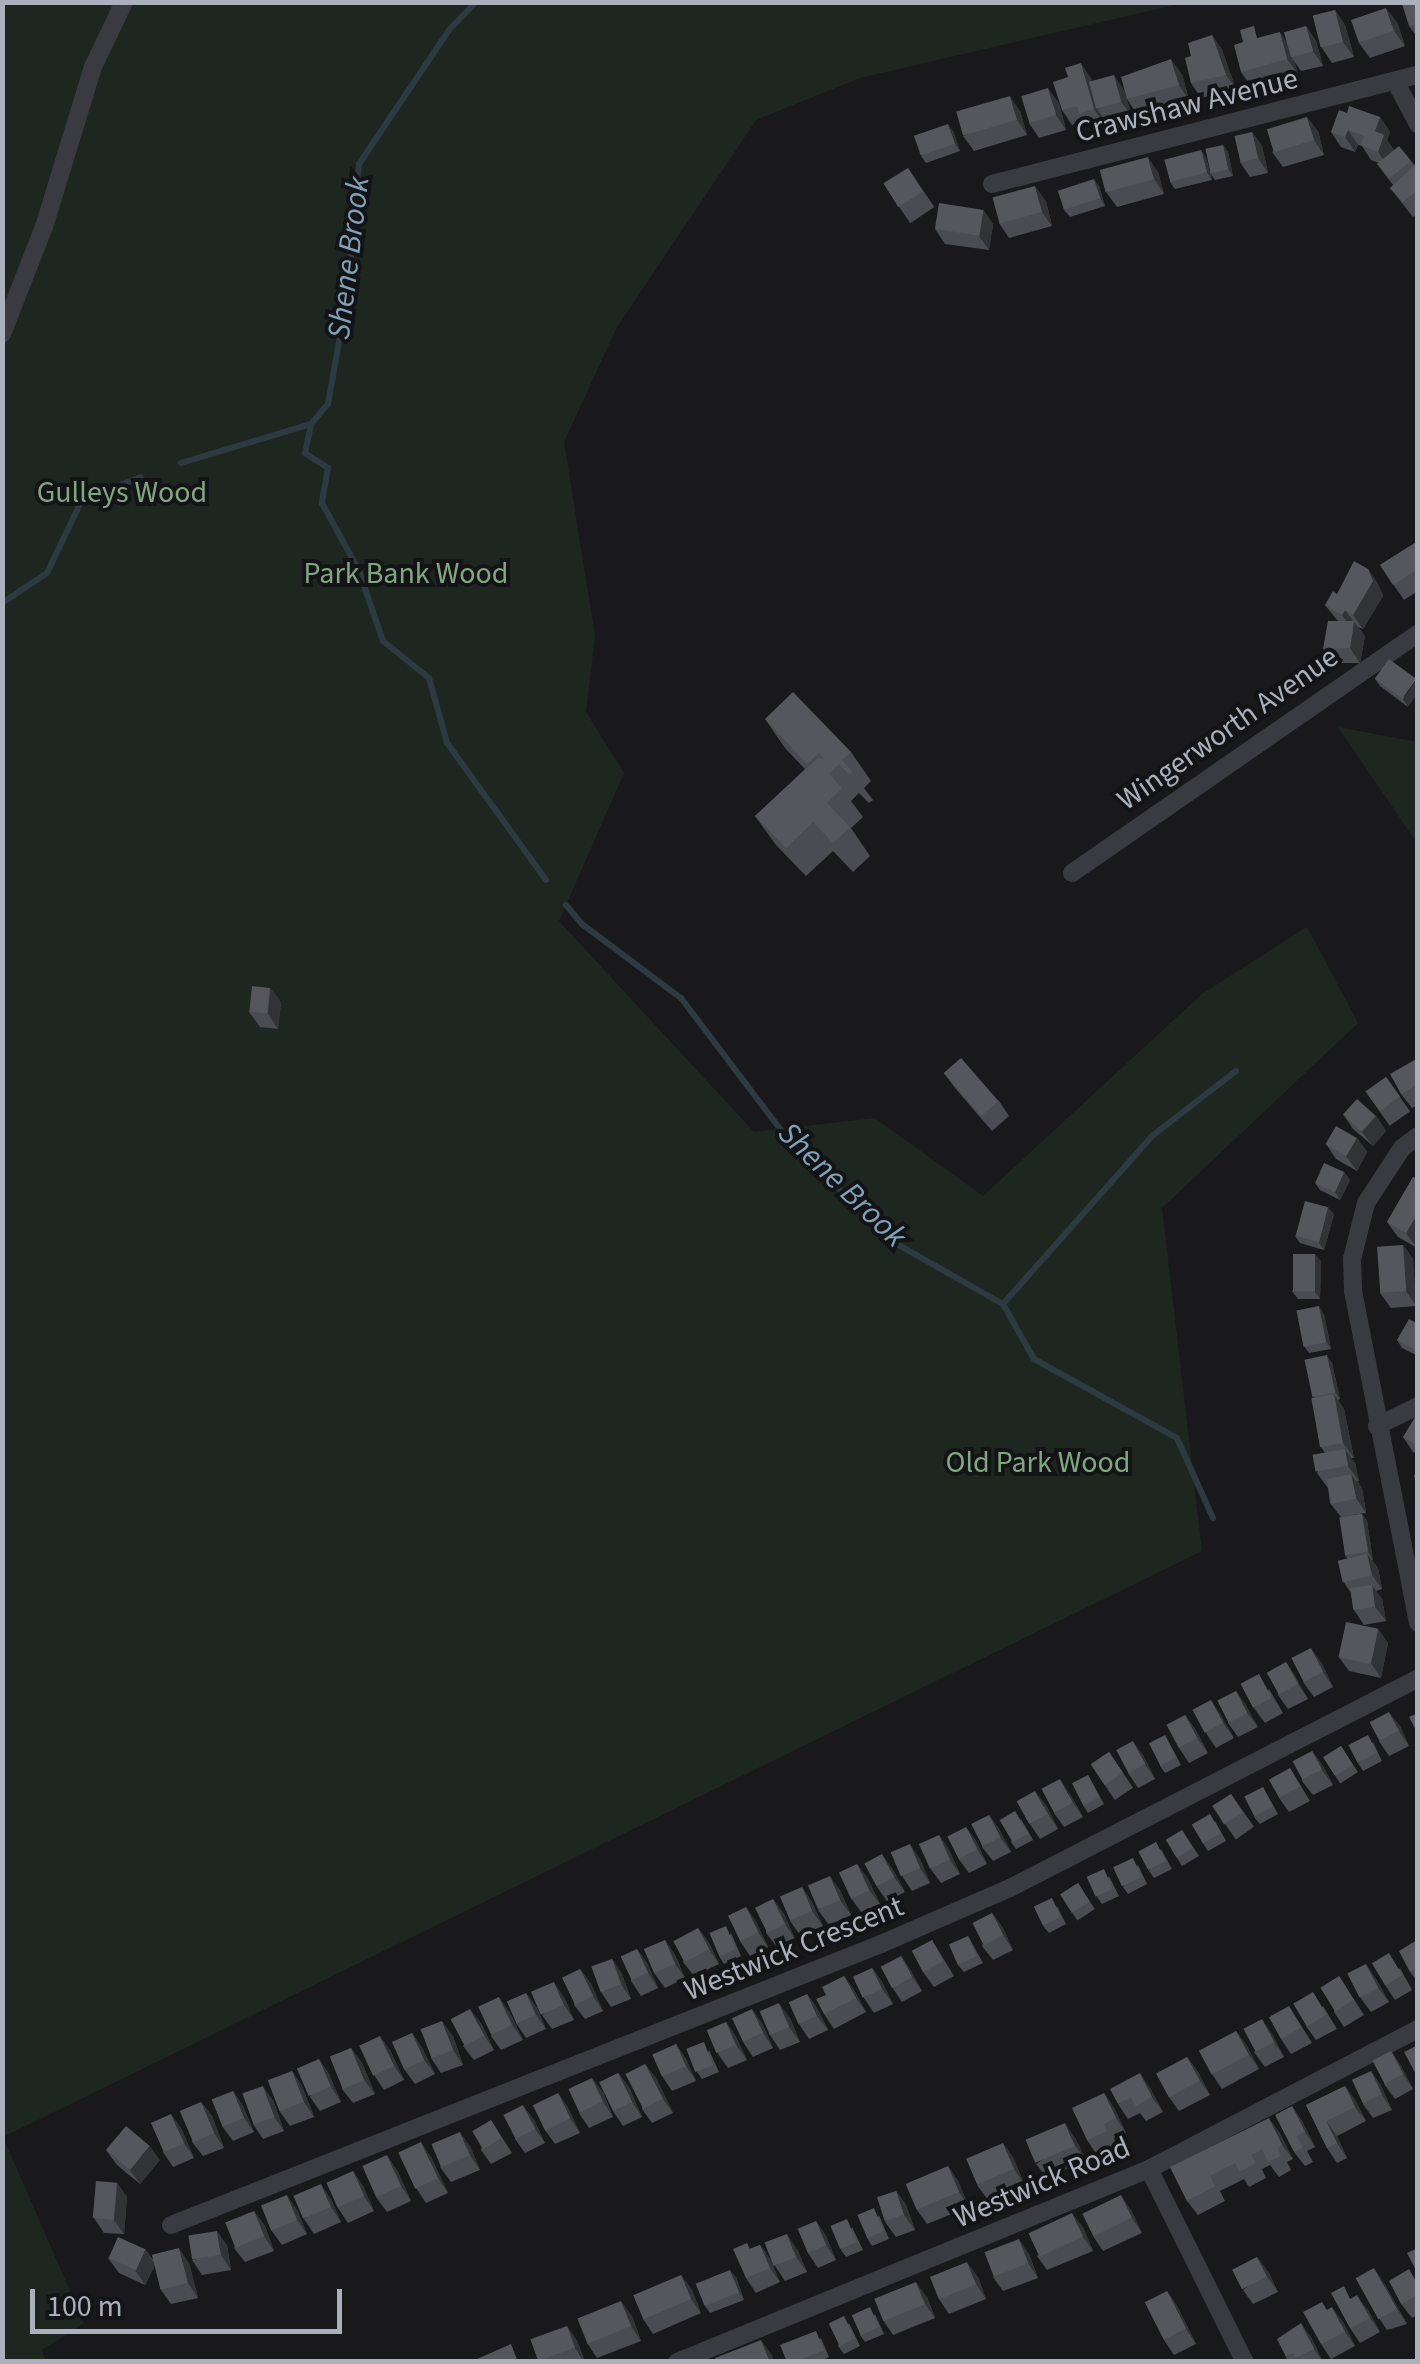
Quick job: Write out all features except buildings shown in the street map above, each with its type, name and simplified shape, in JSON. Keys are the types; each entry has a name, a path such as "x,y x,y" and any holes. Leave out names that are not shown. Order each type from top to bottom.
{"street":[{"path":"2,334 44,227 93,67 124,2"},
{"name":"Crawshaw Avenue","path":"992,184 1418,74"},
{"path":"1396,82 1418,124"},
{"name":"Wingerworth Avenue","path":"1072,873 1418,633"},
{"path":"1418,1136 1402,1148 1366,1202 1352,1259 1353,1292 1418,1623"},
{"path":"1378,1426 1418,1406"},
{"name":"Westwick Crescent","path":"171,2225 863,1952 1010,1888 1418,1678"},
{"name":"Westwick Road","path":"677,2362 1149,2168 1418,2030"},
{"path":"1149,2168 1246,2362"}],"green space":[{"path":"2,3 1183,3 860,78 756,120 616,329 564,442 595,636 586,712 624,773 559,921 754,1132 875,1118 983,1196 1202,994 1307,927 1358,1023 1162,1208 1202,1551 3,2137 84,2323 42,2350 46,2362 2,2361"},
{"path":"1338,727 1417,742 1417,843"}],"waterway":[{"name":"Shene Brook","path":"181,463 311,424 328,404 348,290 359,164 449,30 476,2"},
{"name":"Shene Brook","path":"311,425 305,453 328,468 322,503 359,571 383,641 429,678 447,743 546,880"},
{"name":"Shene Brook","path":"2,603 47,573 82,500 141,477"},
{"name":"Shene Brook","path":"566,905 582,924 681,998 780,1129 888,1239 1003,1304 1034,1359 1177,1438 1213,1518"},
{"path":"1003,1304 1152,1136 1236,1071"}],"park label":[{"name":"Gulleys Wood","path":"122,493"},
{"name":"Park Bank Wood","path":"406,574"},
{"name":"Old Park Wood","path":"1038,1463"}]}
